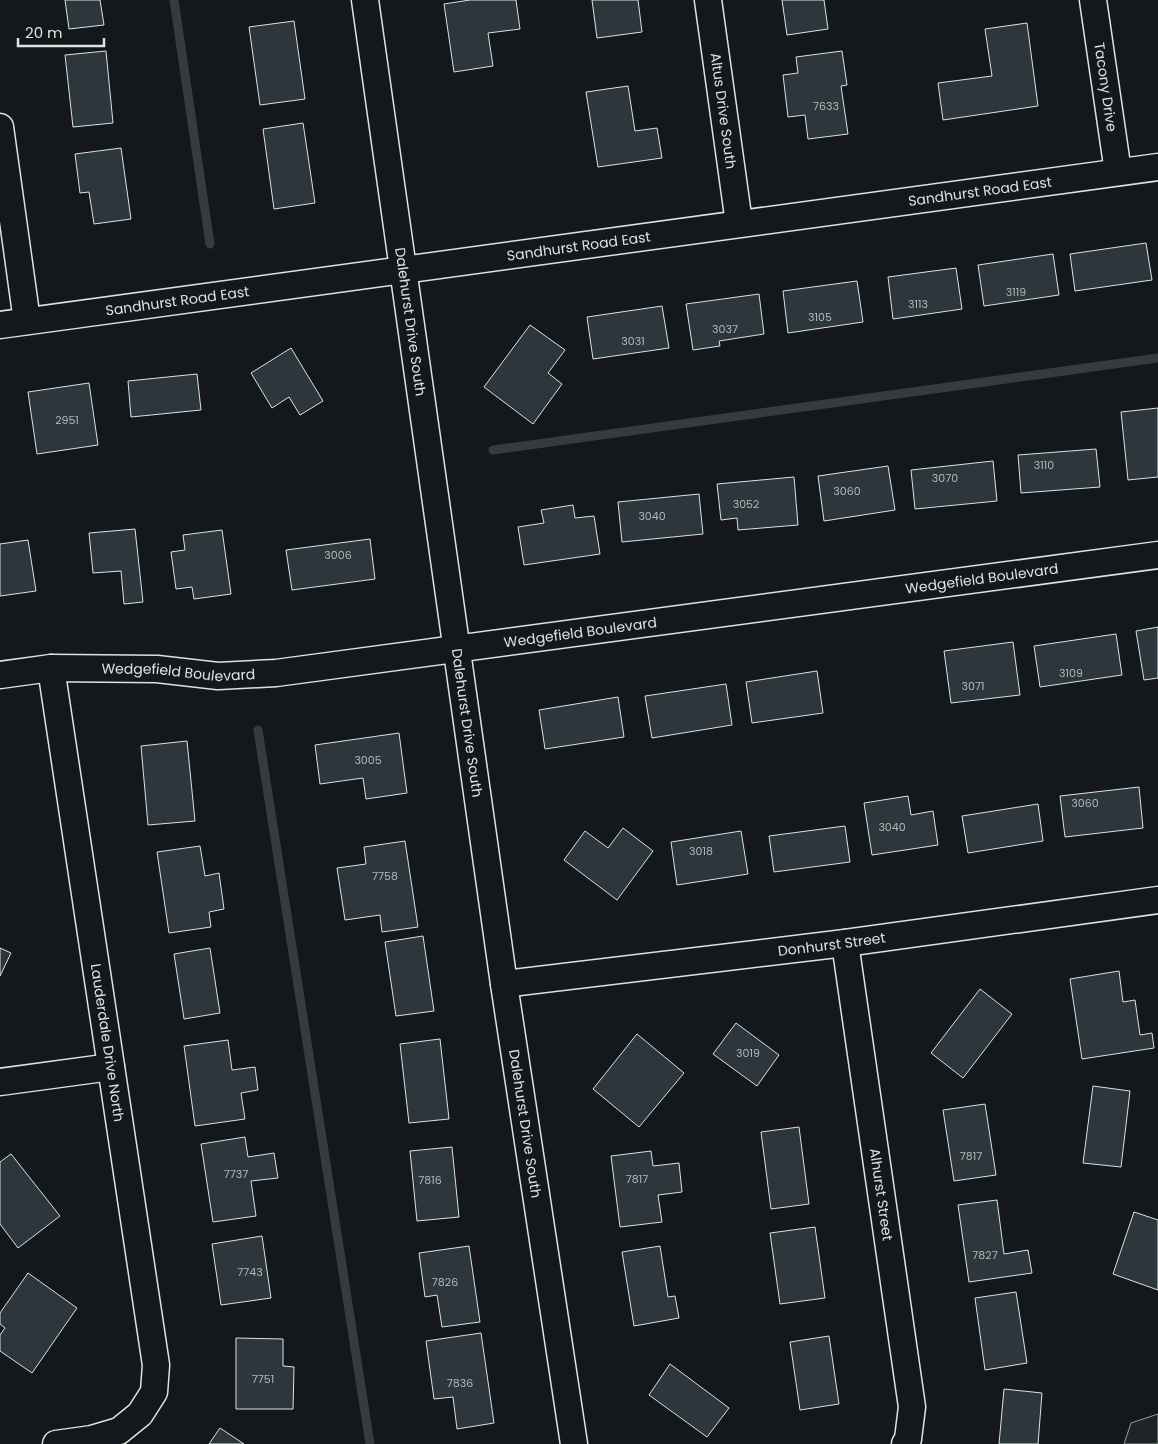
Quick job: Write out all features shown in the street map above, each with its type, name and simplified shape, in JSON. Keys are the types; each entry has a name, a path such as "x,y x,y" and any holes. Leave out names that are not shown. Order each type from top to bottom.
{"street":[{"name":"Dalehurst Drive South","path":"365,0 504,984 574,1444"},
{"name":"Altus Drive South","path":"708,0 739,223"},
{"name":"Tacony Drive","path":"1093,0 1118,172"},
{"path":"0,127 27,321"},
{"name":"Sandhurst Road East","path":"0,325 1158,167"},
{"name":"Wedgefield Boulevard","path":"0,675 51,668 157,669 218,676 276,673 1158,555"},
{"name":"Lauderdale Drive North","path":"51,668 156,1366 154,1392 140,1414 119,1431 92,1439 56,1444"},
{"name":"Donhurst Street","path":"504,984 845,943 1158,900"},
{"name":"Alhurst Street","path":"845,943 912,1407 908,1439 905,1444"},
{"path":"0,1082 111,1067"}],"shaded area":[{"path":"1158,1414 1158,1444 1124,1444 1131,1423"}],"building":[{"path":"65,0 100,0 104,25 69,29"},
{"path":"470,0 516,0 520,29 488,33 493,66 454,72 444,4"},
{"path":"592,0 638,0 642,32 597,38"},
{"path":"782,0 824,0 828,29 787,35"},
{"path":"294,21 305,99 260,105 249,27"},
{"path":"1027,23 1038,106 943,120 938,83 992,76 985,29"},
{"path":"106,51 113,123 73,127 65,55"},
{"path":"842,51 847,85 841,86 848,134 808,139 805,115 788,117 783,75 798,73 796,57"},
{"path":"628,86 635,131 657,128 662,158 598,167 586,92"},
{"path":"303,123 315,203 274,209 263,129"},
{"path":"121,148 131,219 94,224 89,192 80,193 75,154"},
{"path":"1146,243 1152,280 1075,291 1070,254"},
{"path":"1053,254 1059,295 984,306 978,265"},
{"path":"956,268 962,309 893,319 888,277"},
{"path":"857,281 863,322 788,333 783,291"},
{"path":"759,294 764,334 719,341 720,346 693,350 686,304"},
{"path":"662,306 669,348 593,359 587,317"},
{"path":"530,325 565,350 548,373 562,384 533,424 484,387"},
{"path":"291,348 323,401 300,415 289,397 272,408 251,373"},
{"path":"197,374 201,410 131,417 128,381"},
{"path":"89,383 98,445 37,454 28,392"},
{"path":"1158,408 1158,477 1128,480 1121,412"},
{"path":"1096,449 1100,487 1021,493 1018,455"},
{"path":"993,461 997,501 915,509 911,470"},
{"path":"888,466 895,510 824,521 818,476"},
{"path":"794,477 798,525 738,530 737,518 721,520 717,484"},
{"path":"699,494 703,534 622,542 618,502"},
{"path":"573,505 575,518 594,516 600,554 524,565 518,527 544,523 541,510"},
{"path":"135,529 143,602 124,604 121,571 93,573 89,533"},
{"path":"222,530 231,594 194,599 192,587 176,589 171,552 185,550 183,535"},
{"path":"370,539 375,579 292,590 286,550"},
{"path":"28,540 36,591 0,596 0,544"},
{"path":"1158,627 1158,678 1144,680 1136,631"},
{"path":"1116,634 1122,675 1040,687 1034,646"},
{"path":"1013,642 1020,695 951,703 944,651"},
{"path":"817,671 823,713 752,723 746,682"},
{"path":"726,684 732,725 652,738 645,696"},
{"path":"618,697 624,737 545,749 539,710"},
{"path":"399,733 407,793 366,799 363,778 320,784 315,745"},
{"path":"187,741 195,821 148,825 141,746"},
{"path":"1139,787 1143,828 1065,837 1060,796"},
{"path":"908,796 911,815 933,811 938,845 872,855 864,803"},
{"path":"1038,804 1043,841 968,853 962,816"},
{"path":"845,826 850,862 774,872 769,836"},
{"path":"623,828 653,851 617,900 564,860 585,831 608,848"},
{"path":"741,831 748,874 677,885 671,842"},
{"path":"405,841 418,927 382,932 380,915 345,920 337,868 366,864 364,847"},
{"path":"200,846 205,876 219,873 224,909 209,912 211,927 169,933 157,852"},
{"path":"423,936 434,1011 396,1016 385,942"},
{"path":"0,948 11,953 0,976"},
{"path":"210,948 220,1013 184,1019 174,954"},
{"path":"1119,971 1123,1002 1135,1000 1140,1035 1152,1033 1154,1048 1082,1059 1070,979"},
{"path":"980,989 1012,1014 963,1078 931,1053"},
{"path":"736,1023 779,1055 757,1086 713,1054"},
{"path":"637,1034 684,1073 639,1127 593,1089"},
{"path":"440,1039 449,1119 409,1123 400,1044"},
{"path":"228,1040 232,1070 255,1067 258,1090 241,1093 245,1119 195,1126 184,1046"},
{"path":"1093,1086 1130,1091 1121,1167 1083,1163"},
{"path":"985,1104 996,1175 954,1181 943,1110"},
{"path":"799,1127 809,1204 771,1209 761,1132"},
{"path":"245,1137 248,1157 274,1153 278,1178 251,1181 256,1216 213,1222 201,1144"},
{"path":"452,1147 459,1217 417,1221 410,1151"},
{"path":"651,1151 653,1166 679,1163 682,1192 658,1195 662,1222 620,1227 611,1156"},
{"path":"11,1154 60,1216 18,1248 0,1224 0,1162"},
{"path":"997,1200 1004,1254 1028,1250 1032,1273 969,1282 958,1205"},
{"path":"1134,1212 1158,1220 1158,1290 1113,1274"},
{"path":"815,1227 825,1298 780,1304 770,1233"},
{"path":"262,1236 271,1298 221,1305 212,1244"},
{"path":"469,1246 480,1322 442,1327 437,1295 425,1297 419,1253"},
{"path":"660,1246 668,1297 675,1296 679,1318 634,1326 622,1252"},
{"path":"28,1273 77,1308 32,1373 0,1351 0,1335 5,1328 0,1324 0,1313"},
{"path":"1016,1292 1027,1363 985,1370 975,1298"},
{"path":"481,1333 494,1423 457,1429 453,1397 434,1399 426,1341"},
{"path":"829,1336 839,1404 800,1410 790,1342"},
{"path":"236,1338 283,1339 283,1366 294,1367 293,1409 236,1409"},
{"path":"670,1364 729,1408 707,1437 649,1395"},
{"path":"1004,1389 1042,1393 1038,1444 999,1444"},
{"path":"220,1428 244,1444 209,1444"}],"waterway":[{"path":"174,0 210,244"},
{"path":"493,450 1158,358"},
{"path":"258,730 370,1444"}]}
